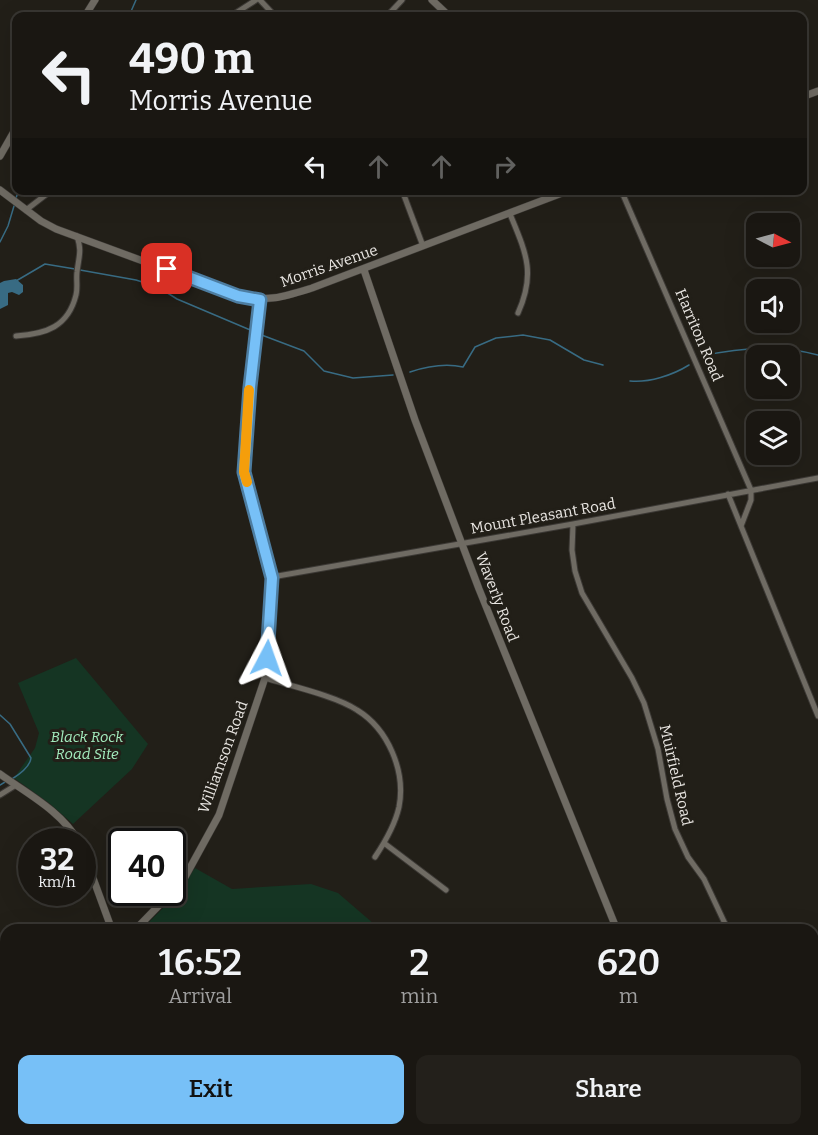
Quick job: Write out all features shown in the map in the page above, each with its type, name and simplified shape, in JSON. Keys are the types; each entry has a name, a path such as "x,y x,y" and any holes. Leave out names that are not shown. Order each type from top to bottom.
{"street":[{"path":"238,12 258,0 271,12"},
{"path":"391,12 402,0"},
{"path":"434,1 445,12"},
{"path":"0,156 12,135"},
{"name":"Morris Avenue","path":"3,193 47,225 227,292 260,300 286,296 364,270 558,195"},
{"path":"26,210 46,195"},
{"path":"404,195 423,246"},
{"name":"Harriton Road","path":"623,195 751,490"},
{"path":"510,214 524,249 527,264 528,289 518,313"},
{"path":"16,336 36,335 49,331 63,321 76,295 77,272 82,251 76,236"},
{"name":"Waverly Road","path":"364,270 415,420 462,543 615,924"},
{"name":"Williamson Road","path":"186,875 219,814 265,678 272,578 244,472 250,387 260,300"},
{"name":"Mount Pleasant Road","path":"272,578 818,477"},
{"path":"741,526 751,500 751,490"},
{"path":"728,494 818,716"},
{"name":"Muirfield Road","path":"573,524 572,550 575,571 582,593 639,693 658,749 666,799 675,829 688,857 704,879 725,924"},
{"path":"265,678 351,706 365,715 383,734 399,773 399,806 384,843 375,857"},
{"path":"0,795 9,780 57,814 69,828"},
{"path":"384,843 446,890"},
{"path":"96,886 110,924"},
{"name":"Williamson Road","path":"141,924 158,906"}],"green space":[{"name":"Black Rock Road Site","path":"76,658 148,744 132,769 73,824 49,803 14,778 35,748 39,733 18,683"},
{"path":"195,868 232,889 311,884 338,893 374,924 147,924 165,906 186,906 186,880"}],"water":[{"path":"16,279 23,285 23,292 19,295 8,293 8,305 0,309 0,283"}],"waterway":[{"path":"131,12 136,0"},
{"path":"0,242 14,206"},
{"path":"16,281 45,264 75,269"},
{"path":"80,270 136,280 158,287 177,299 255,332"},
{"path":"259,334 304,351 324,371 353,378 393,375"},
{"path":"410,372 436,366 463,367 475,347 496,338 523,335 550,340 584,360 603,365"},
{"path":"702,356 760,349 789,350 818,355"},
{"path":"630,381 661,378 689,365"},
{"path":"0,715 10,724 31,758 27,767 12,779"},
{"path":"0,785 5,782"}],"slow traffic":[{"path":"247,482 244,472 249,390"}],"route":[{"path":"167,269 238,296 260,300 250,387 244,472 272,578 267,658"}]}
